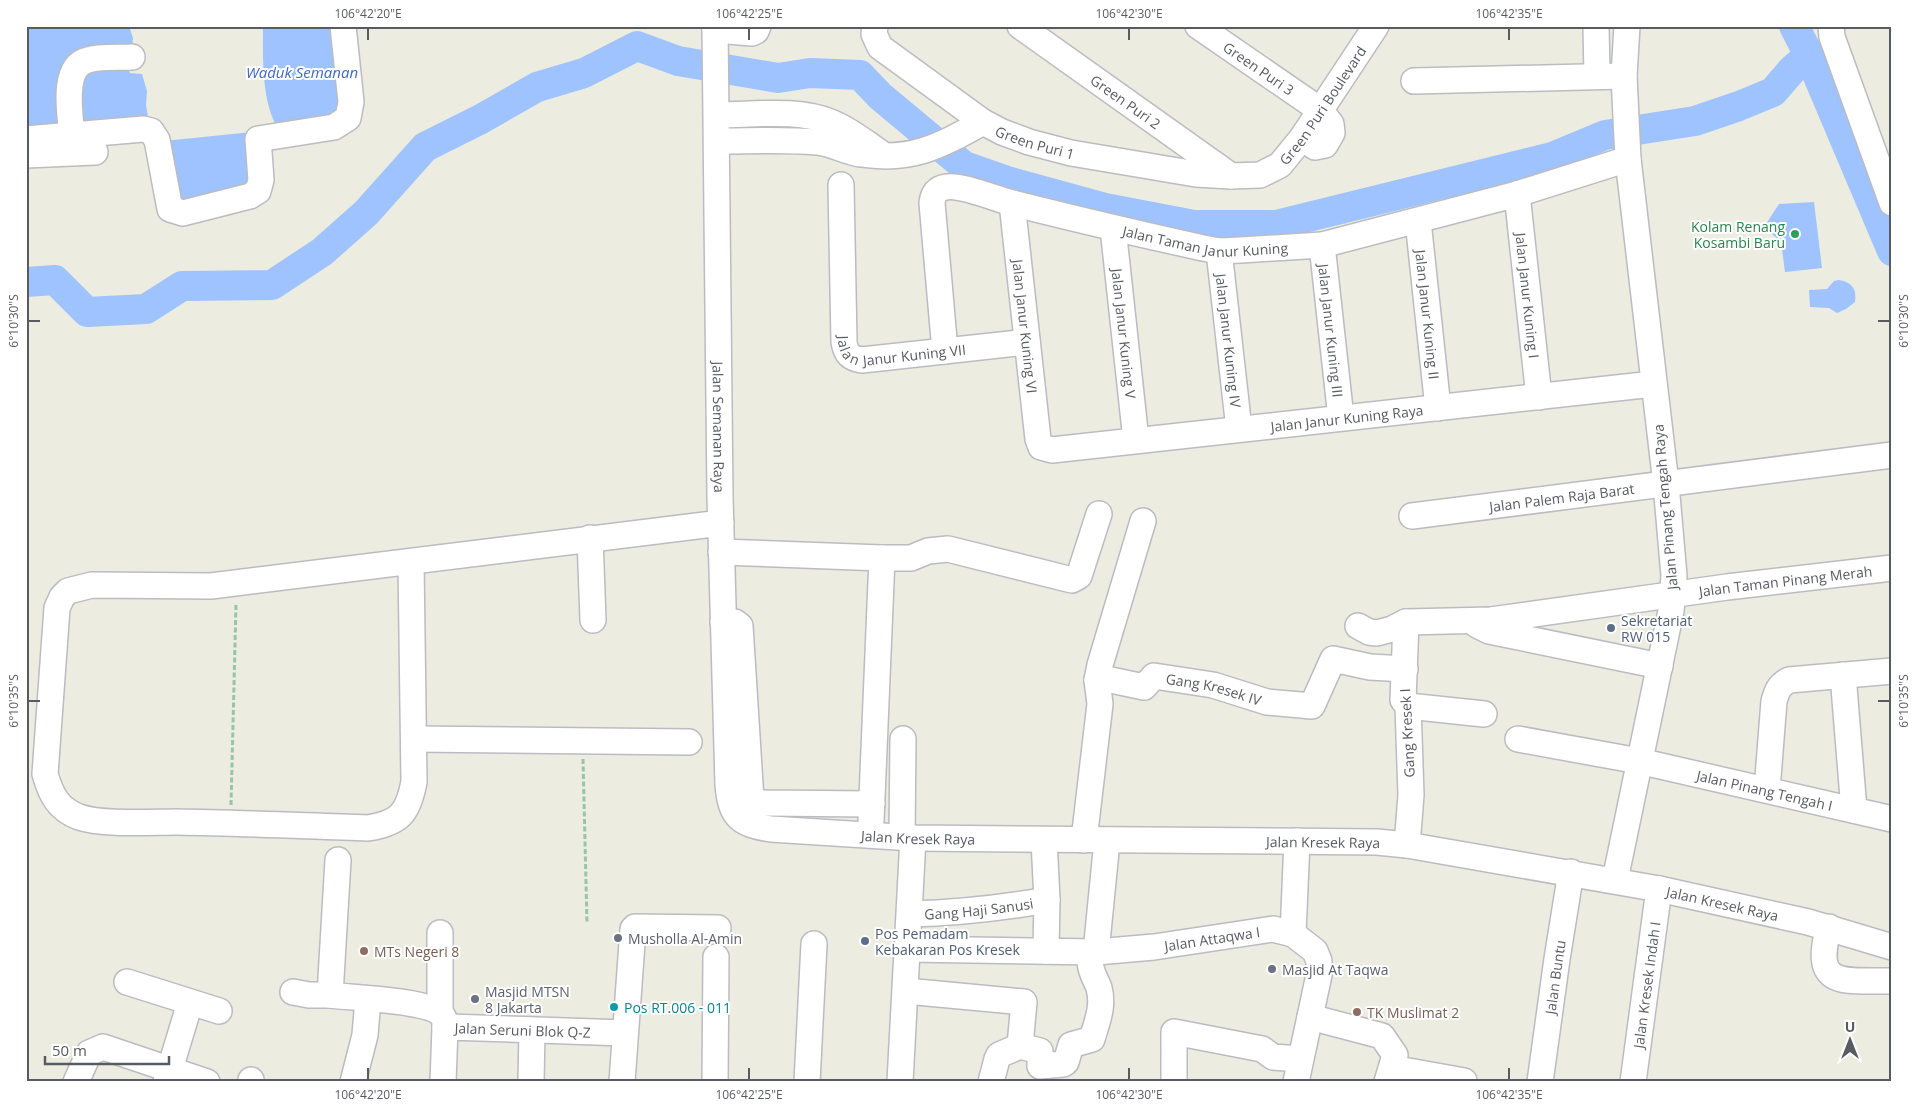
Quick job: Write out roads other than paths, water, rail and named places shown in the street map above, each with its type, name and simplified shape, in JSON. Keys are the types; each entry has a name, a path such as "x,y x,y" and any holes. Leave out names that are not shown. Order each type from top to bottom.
{"street":[{"path":"26,139 142,129 151,131 157,140 170,209 183,213 250,196 258,191 261,180 258,139 334,128 348,118 351,102 343,26"},
{"path":"715,28 752,33 756,32 758,26"},
{"name":"Green Puri 2","path":"1020,26 1231,176"},
{"name":"Green Puri 3","path":"1198,26 1320,110"},
{"path":"1596,26 1597,76"},
{"name":"Jalan Pinang Tengah Raya","path":"1614,880 1660,666 1673,594 1674,576 1666,484 1628,154 1624,76 1627,26"},
{"path":"1831,26 1832,38 1892,203"},
{"name":"Green Puri Boulevard","path":"1231,176 1260,175 1280,165 1302,138 1374,27"},
{"name":"Jalan Semanan Raya","path":"715,28 720,522 729,799 738,818 745,823"},
{"name":"Green Puri 1","path":"875,30 880,46 974,127 1002,132 1029,142 1071,153 1196,174 1231,176"},
{"path":"72,135 69,96 70,81 75,67 86,60 132,57"},
{"path":"1414,81 1624,76"},
{"path":"793,115 793,141"},
{"path":"717,116 811,116 832,122 884,155"},
{"path":"717,142 819,142 856,153 884,155 916,154 935,148 974,127"},
{"path":"26,155 95,152"},
{"name":"Jalan Taman Janur Kuning","path":"945,351 932,203 933,195 937,190 946,187 956,187 1113,228 1219,251 1322,245 1517,194 1628,154"},
{"name":"Jalan Janur Kuning VII","path":"841,185 844,342 848,355 854,359 862,360 1027,342"},
{"name":"Jalan Janur Kuning I","path":"1517,194 1539,397"},
{"name":"Jalan Janur Kuning VI","path":"1012,203 1038,439 1041,447"},
{"name":"Jalan Janur Kuning II","path":"1418,221 1438,408"},
{"name":"Jalan Janur Kuning V","path":"1113,228 1136,440"},
{"name":"Jalan Janur Kuning III","path":"1322,245 1341,418"},
{"name":"Jalan Janur Kuning IV","path":"1219,251 1239,429"},
{"name":"Jalan Janur Kuning Raya","path":"1041,447 1052,450 1653,384"},
{"name":"Jalan Palem Raja Barat","path":"1412,516 1892,455"},
{"path":"721,552 910,558 928,551 948,549 1072,580 1079,576 1099,514"},
{"path":"411,562 414,782 411,800 402,815 386,825 368,828 92,821 65,810 55,801 45,774 57,608 62,597 68,591 77,587 92,585 211,586 236,584 720,522"},
{"path":"991,1082 998,1056 1020,1046 1040,1051 1040,1066 1063,1064 1066,1062 1071,1045 1092,1039 1101,1009 1098,987 1093,979 1090,965 1090,960 1096,952 1095,840 1100,704 1097,680 1100,664 1143,522"},
{"path":"590,538 593,620"},
{"path":"870,836 882,558"},
{"name":"Jalan Taman Pinang Merah","path":"1358,626 1369,632 1377,632 1392,629 1406,622 1471,621 1673,594 1892,568"},
{"name":"Jalan Taman Pinang Merah","path":"1471,621 1489,631 1660,666"},
{"path":"723,622 735,622 740,626 751,800 765,803 872,804"},
{"name":"Gang Kresek I","path":"1406,622 1403,700 1408,706 1410,795 1407,844"},
{"name":"Gang Kresek IV","path":"1097,680 1106,679 1144,687 1154,676 1213,685 1267,702 1312,706 1333,659 1370,667 1405,669"},
{"path":"1767,790 1774,701 1777,690 1783,683 1789,680 1892,671"},
{"path":"1843,676 1854,810"},
{"path":"1408,706 1484,714"},
{"path":"414,739 689,742"},
{"path":"900,1082 910,914 903,739"},
{"name":"Jalan Pinang Tengah I","path":"1518,739 1639,761 1892,819"},
{"name":"Jalan Kresek Raya","path":"745,823 772,829 908,838 1297,841 1407,844 1659,889 1829,927 1892,947"},
{"path":"1044,840 1047,900 1046,951"},
{"path":"1174,1082 1174,1032 1262,1049 1272,1057 1298,1070 1319,975 1315,951 1293,934 1297,841"},
{"path":"330,995 338,860"},
{"name":"Jalan Buntu","path":"1540,1082 1571,872"},
{"name":"Jalan Kresek Indah I","path":"1633,1082 1659,889"},
{"name":"Gang Haji Sanusi","path":"910,914 976,911 1047,900"},
{"path":"622,1082 634,927 718,928"},
{"path":"1829,927 1823,946 1824,962 1828,972 1841,980 1892,981"},
{"name":"Jalan Attaqwa I","path":"908,949 1096,952 1154,947 1273,928 1293,934"},
{"path":"440,934 443,1021"},
{"path":"807,1082 814,944"},
{"path":"715,1082 716,957"},
{"path":"127,982 219,1011"},
{"path":"906,991 1024,1002 1020,1046"},
{"path":"293,992 414,1004 443,1021"},
{"path":"353,1082 365,1035 368,999"},
{"path":"168,1076 190,1003"},
{"path":"1310,1018 1382,1036 1395,1055 1390,1075 1464,1081"},
{"name":"Jalan Seruni Blok Q-Z","path":"443,1021 448,1027 625,1033"},
{"name":"Jalan Seruni Blok Q-Z","path":"443,1021 443,1082"},
{"path":"532,1031 532,1082"},
{"path":"76,1082 89,1053 102,1047 168,1076 207,1082"}],"water":[{"path":"26,26 129,26 133,38 132,50 86,53 66,131 26,134"},
{"name":"Waduk Semanan","path":"263,26 336,26 341,104 329,121 279,130 269,107 264,80"},
{"path":"124,64 130,73 142,74 147,91 146,105 148,117 141,122 78,129 79,72"},
{"path":"252,132 252,185 175,204 164,141"},
{"name":"Kolam Renang Kosambi Baru","path":"1814,202 1822,268 1785,272 1781,242 1764,227 1779,204"},
{"path":"1834,281 1847,282 1853,287 1855,302 1837,313 1829,308 1810,307 1809,290 1827,289"}],"waterway":[{"path":"1794,26 1809,55"},
{"path":"26,282 55,280 87,312 146,309 182,286 272,285 322,252 366,213 425,147 481,119 537,87 584,73 637,46 678,61 778,78 810,73 860,75 880,96 964,166 1007,181 1105,208 1194,225 1276,225 1552,157 1605,135 1695,121 1773,92 1792,70 1809,55 1892,251"}],"place":[{"name":"Kolam Renang Kosambi Baru","path":"1795,234"},
{"name":"Sekretariat RW 015","path":"1611,628"},
{"name":"Musholla Al-Amin","path":"618,938"},
{"name":"Pos Pemadam Kebakaran Pos Kresek","path":"865,941"},
{"name":"MTs Negeri 8","path":"364,951"},
{"name":"Masjid At Taqwa","path":"1272,969"},
{"name":"Masjid MTSN 8 Jakarta","path":"475,999"},
{"name":"Pos RT.006 - 011","path":"614,1007"},
{"name":"TK Muslimat 2","path":"1357,1012"}]}
